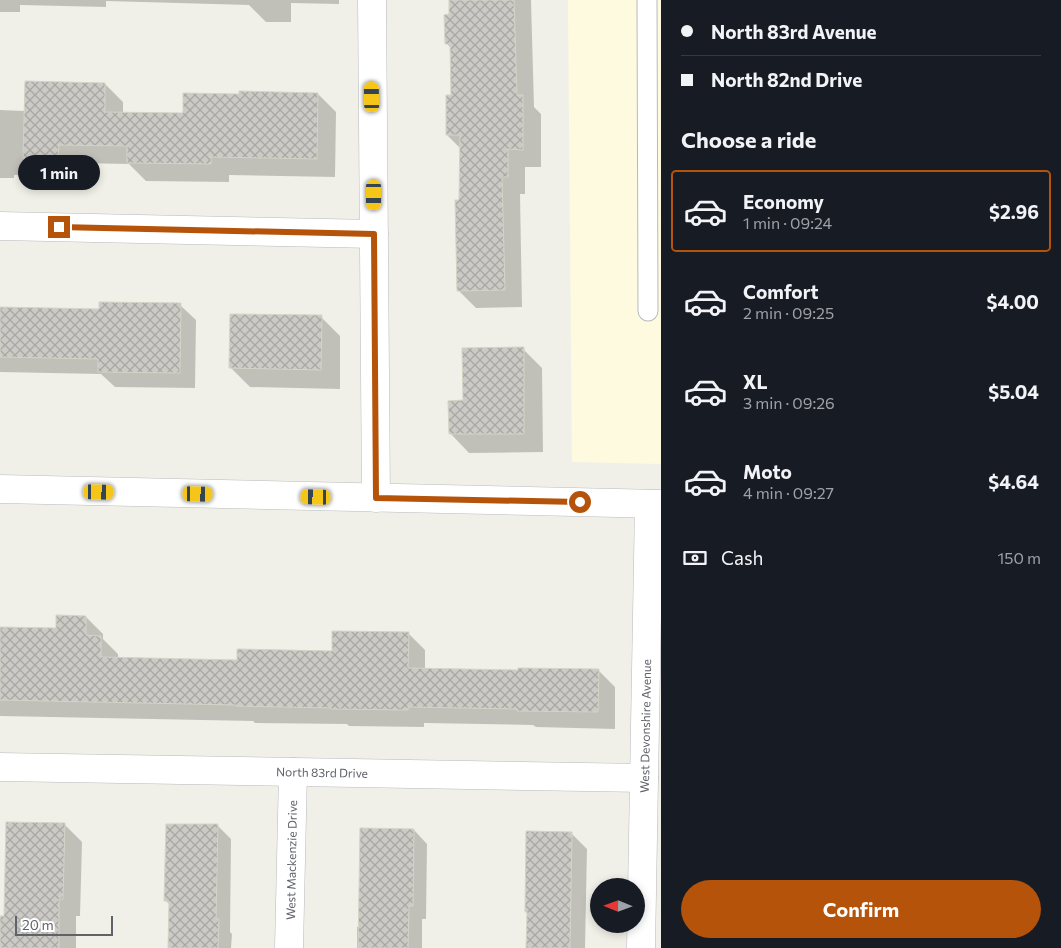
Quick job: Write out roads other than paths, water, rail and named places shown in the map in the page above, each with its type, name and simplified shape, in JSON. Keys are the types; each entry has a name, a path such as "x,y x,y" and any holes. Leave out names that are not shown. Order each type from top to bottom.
{"street":[{"path":"372,0 376,498"},
{"path":"0,226 374,234"},
{"path":"0,489 655,504"},
{"name":"West Devonshire Avenue","path":"641,948 644,778 655,504"},
{"name":"North 83rd Drive","path":"0,767 644,778"},
{"name":"West Mackenzie Drive","path":"289,948 293,772"}],"lane":[{"path":"647,0 648,311"}]}
